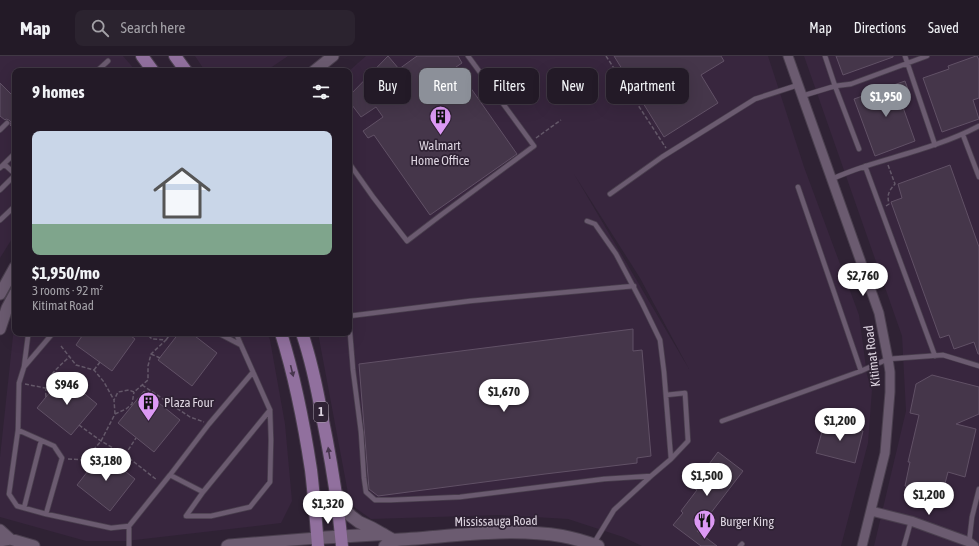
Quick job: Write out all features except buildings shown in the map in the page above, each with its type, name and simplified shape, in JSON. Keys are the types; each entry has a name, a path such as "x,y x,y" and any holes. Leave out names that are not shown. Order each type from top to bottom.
{"main road":[{"path":"142,56 151,68"},
{"path":"175,56 184,68"},
{"name":"1","path":"282,336 297,390 303,423 311,471 318,542"},
{"name":"1","path":"303,336 316,384 328,444 336,491 341,541"},
{"path":"336,491 346,511 351,516 359,522 372,528 387,540"},
{"name":"Mississauga Road","path":"318,542 387,540 521,532 563,536 595,545"}],"street":[{"path":"318,68 332,56"},
{"name":"Kitimat Road","path":"788,56 880,313 890,372 890,392 885,453 862,546"},
{"path":"0,294 12,272"},
{"path":"0,329 4,306 12,297"},
{"path":"871,511 911,520 970,545"},
{"path":"0,530 5,540 34,546"},
{"path":"227,546 318,542"}],"lane":[{"path":"352,167 407,241 534,146 468,56"},
{"path":"825,56 859,150"},
{"path":"905,56 935,145"},
{"path":"802,96 835,86 851,84 927,56"},
{"path":"100,68 108,60"},
{"path":"610,194 669,153 755,99 798,85"},
{"path":"0,130 7,123"},
{"path":"832,179 865,166 963,135 979,126"},
{"path":"963,135 979,177"},
{"path":"0,168 12,156"},
{"path":"4,164 12,172"},
{"path":"865,166 935,356"},
{"path":"0,190 12,178"},
{"path":"798,188 861,371"},
{"path":"0,220 12,209"},
{"path":"587,221 595,224 616,254 634,286 660,340 671,459"},
{"path":"352,316 477,300 634,286"},
{"path":"28,336 24,367 19,383 18,430 9,494 17,506 46,514 112,528 129,526"},
{"path":"24,367 50,336"},
{"path":"224,336 241,345"},
{"path":"237,336 270,410 270,482 250,507 211,516 186,516 203,492 270,410"},
{"path":"350,336 366,492 375,500 460,497 604,479 651,476"},
{"path":"722,421 861,371 888,359 943,355 979,366"},
{"path":"129,546 129,526 209,424 253,372"},
{"path":"595,545 614,510 671,459 688,441 685,393 666,396"},
{"path":"18,430 54,446 62,458 46,514"},
{"path":"24,508 41,440"},
{"path":"170,475 203,492"},
{"path":"970,545 972,517 979,489"},
{"path":"904,546 911,520"}],"path":[{"path":"606,56 669,153"},
{"path":"531,141 561,120"},
{"path":"880,208 889,204 887,197 890,189 895,184 886,160"},
{"path":"149,336 152,339 166,340"},
{"path":"115,414 126,409 132,404 134,392 148,380 148,366 151,354 169,336"},
{"path":"61,346 76,364 94,370 104,382 114,400 115,414 101,440 85,460 62,458"},
{"path":"151,354 160,358"},
{"path":"46,397 45,388 50,376 70,356"},
{"path":"94,370 100,362"},
{"path":"19,383 45,388"},
{"path":"142,385 190,417 209,424"},
{"path":"114,400 118,392 129,390 134,392"},
{"path":"79,425 125,455 163,484"},
{"path":"125,455 136,438"}],"shaded area":[{"path":"0,56 123,56 133,68 12,68 12,239 0,258"},
{"path":"195,56 288,56 270,68 203,68"},
{"path":"366,56 768,56 804,167 859,315 867,375 872,390 868,443 841,546 642,546 623,537 568,519 499,515 371,519 350,504 319,336 352,336 352,68","holes":["574,174 640,278 689,369"]},
{"path":"804,56 979,56 979,546 874,546 906,411 902,336"},
{"path":"13,336 268,336 285,424 292,501 281,523 126,541 86,541 0,517 0,457"}],"place":[{"name":"Walmart Home Office","path":"440,136"},
{"name":"Plaza Four","path":"149,422"},
{"name":"Burger King","path":"705,540"}]}
